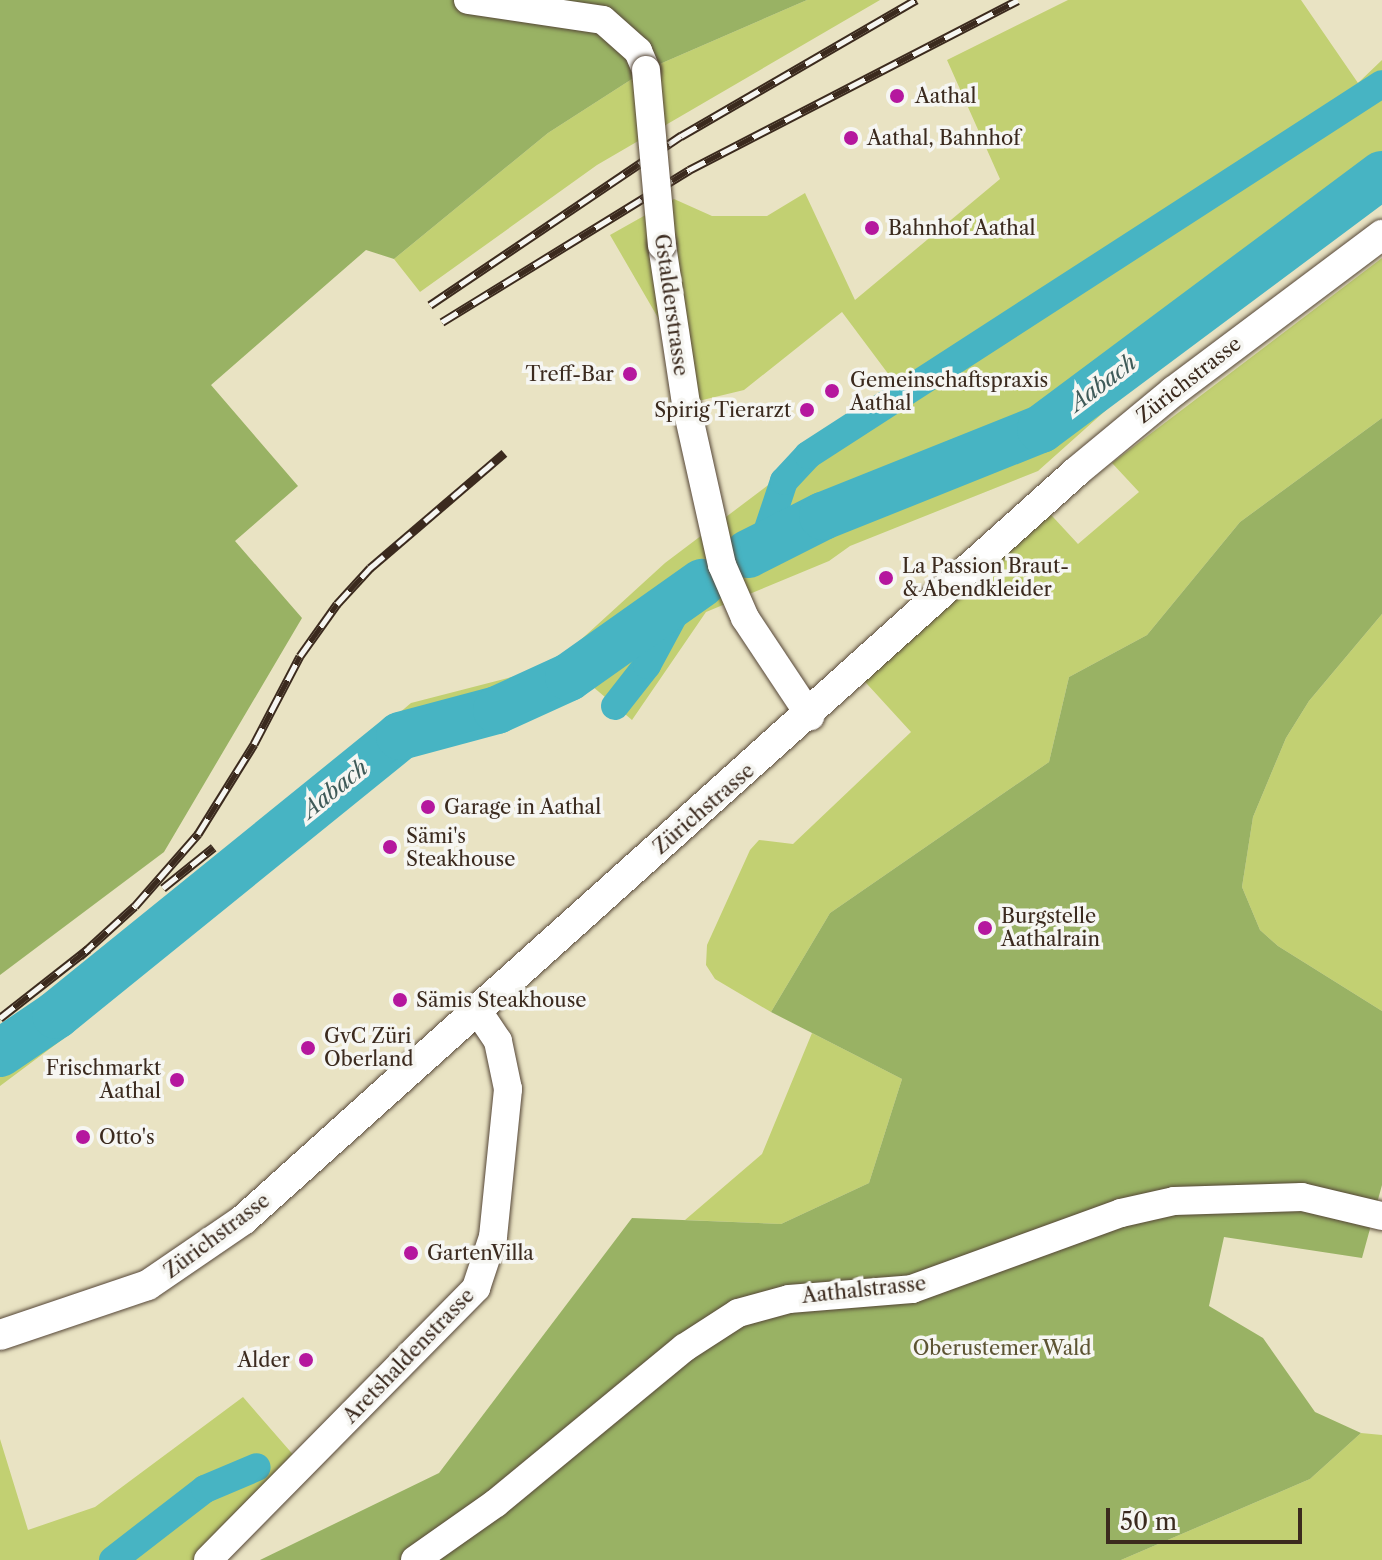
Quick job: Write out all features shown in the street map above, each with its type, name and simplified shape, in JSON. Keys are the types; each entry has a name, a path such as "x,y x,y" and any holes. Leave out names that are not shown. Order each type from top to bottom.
{"main road":[{"name":"Zürichstrasse","path":"0,1335 117,1299 195,1256 262,1204 810,716 1076,472 1382,235"}],"street":[{"name":"Gstalderstrasse","path":"468,0 603,20 638,51 646,70 662,245 686,404 722,565 745,618 810,716"},
{"name":"Aretshaldenstrasse","path":"208,1560 476,1288 493,1237 508,1089 504,1056 478,1011"},
{"name":"Aathalstrasse","path":"415,1560 496,1503 684,1348 751,1308 789,1299 912,1289 1121,1213 1174,1201 1302,1197 1382,1216"}],"green space":[{"path":"0,0 807,0 646,70 548,133 394,259 366,250 211,385 298,486 235,541 302,618 164,852 0,975"},
{"path":"807,0 880,0 597,165 420,292 394,259 548,133 646,70"},
{"path":"1068,0 1301,0 1358,83 1382,60 1382,200 1123,395 1038,471 850,546 829,561 706,612 632,720 592,686 546,710 406,752 75,1030 0,1086 0,1031 218,865 411,703 551,667 665,563 808,455 904,395 842,312 744,390 686,404 675,347 610,235 674,199 712,216 767,216 805,193 855,300 1000,179 947,60"},
{"path":"1382,258 1382,418 1240,522 1147,635 1069,677 1049,762 830,913 771,1012 715,979 706,965 707,945 750,850 759,840 793,844 911,732 857,673 1041,504 1078,544 1139,492 1112,463"},
{"name":"Oberustemer Wald","path":"1382,418 1382,614 1309,701 1286,738 1253,817 1242,887 1260,930 1278,946 1382,1011 1382,1185 1362,1258 1224,1237 1209,1306 1263,1338 1315,1412 1361,1433 1310,1479 1121,1560 260,1560 439,1473 632,1218 781,1224 869,1183 902,1079 771,1012 830,913 1049,762 1069,677 1147,635 1240,522"},
{"path":"1382,614 1382,1011 1278,946 1260,930 1242,887 1253,817 1286,738 1309,701"},
{"path":"812,1033 902,1079 869,1183 781,1224 685,1220 762,1154"},
{"path":"243,1397 303,1466 208,1560 0,1560 0,1439 28,1530 95,1507"},
{"path":"1361,1433 1382,1435 1382,1560 1121,1560 1310,1479"}],"waterway":[{"path":"763,544 784,481 808,455 1382,84"},
{"name":"Aabach","path":"748,554 823,516 1041,429 1382,175"},
{"name":"Aabach","path":"0,1053 56,1015 400,736 497,710 569,677 702,583"},
{"path":"615,706 647,665 686,593"},
{"path":"113,1560 205,1489 257,1467"}],"railway":[{"path":"430,305 681,136 916,0"},
{"path":"442,322 689,170 1018,0"},
{"path":"80,956 135,906 198,834 254,744 300,656 337,604 370,568 504,453"},
{"path":"163,888 214,847"},
{"path":"0,1018 88,949"}],"place":[{"name":"Aathal","path":"897,96"},
{"name":"Aathal, Bahnhof","path":"851,138"},
{"name":"Bahnhof Aathal","path":"872,228"},
{"name":"Treff-Bar","path":"630,374"},
{"name":"Gemeinschaftspraxis Aathal","path":"832,391"},
{"name":"Spirig Tierarzt","path":"807,410"},
{"name":"La Passion Braut- & Abendkleider","path":"886,578"},
{"name":"Garage in Aathal","path":"428,807"},
{"name":"Sämi's Steakhouse","path":"390,847"},
{"name":"Burgstelle Aathalrain","path":"985,928"},
{"name":"Sämis Steakhouse","path":"400,1000"},
{"name":"GvC Züri Oberland","path":"308,1048"},
{"name":"Frischmarkt Aathal","path":"177,1080"},
{"name":"Otto's","path":"83,1137"},
{"name":"GartenVilla","path":"411,1253"},
{"name":"Alder","path":"306,1360"}]}
